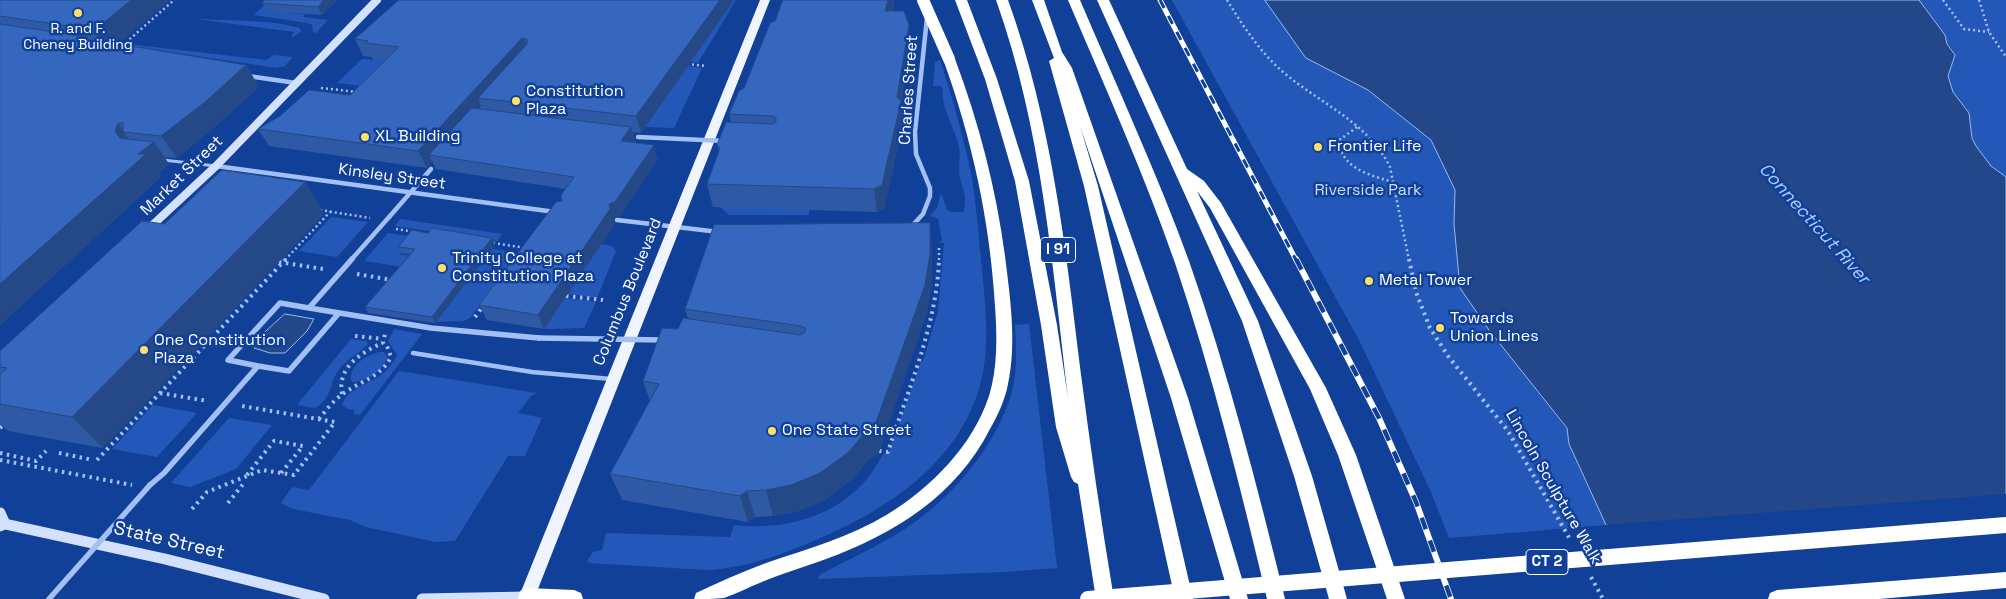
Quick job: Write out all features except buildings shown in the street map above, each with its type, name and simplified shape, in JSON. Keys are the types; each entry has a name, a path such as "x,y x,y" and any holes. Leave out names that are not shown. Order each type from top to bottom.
{"highway":[{"path":"703,599 741,581 846,544 895,518 924,498 957,464 974,442 991,412 997,395 1003,362 1002,306 997,246 983,164 949,59 923,0"},
{"path":"1038,0 1056,52 1066,68 1154,316 1196,447 1239,599"},
{"path":"1074,0 1153,187 1182,263 1233,429 1276,599"},
{"path":"1103,0 1235,287 1265,362 1303,476 1338,599"},
{"name":"I 91","path":"1004,4 1033,96 1050,178 1089,496 1105,599"},
{"path":"964,6 991,79 1018,165 1045,305 1064,427 1072,456 1089,496"},
{"path":"1056,52 1056,69 1091,186 1184,599"},
{"path":"1181,169 1199,184 1216,206 1318,388 1356,479 1396,599"},
{"name":"CT 2","path":"1088,599 2006,525"},
{"path":"1777,599 2006,580"},
{"path":"526,598 574,599"}],"main road":[{"name":"Columbus Boulevard","path":"526,598 765,0"}],"street":[{"name":"Market Street","path":"137,239 216,166 377,0"},
{"name":"Charles Street","path":"905,230 916,223 923,214 930,196 930,188 920,169 916,154 915,132 928,0"},
{"path":"242,75 297,83"},
{"path":"629,137 733,141"},
{"path":"309,308 438,162"},
{"name":"Kinsley Street","path":"216,166 564,213"},
{"path":"617,220 674,228 723,232"},
{"path":"339,313 289,371 228,360 280,303 464,332 539,338 672,340"},
{"path":"49,599 258,366"},
{"name":"State Street","path":"2,521 207,568 324,599"},
{"path":"422,599 526,598"}],"lane":[{"path":"155,159 216,166"},
{"path":"413,353 532,372 613,379"}],"path":[{"path":"122,46 174,0"},
{"path":"1227,0 1245,30 1282,71 1357,127 1338,141 1343,157 1364,173 1393,182"},
{"path":"1943,0 1964,29 1989,32"},
{"path":"1979,0 1989,32 2006,57"},
{"path":"686,64 707,66"},
{"path":"321,88 358,92"},
{"name":"Lincoln Sculpture Walk","path":"1357,127 1383,152 1387,160 1416,292 1430,328 1448,356 1508,431 1572,544"},
{"path":"315,209 388,218"},
{"path":"59,453 95,460 330,212"},
{"path":"381,227 420,232"},
{"path":"488,242 527,248 523,253"},
{"path":"879,451 888,452 933,313 938,284 939,246"},
{"path":"384,279 397,281"},
{"path":"566,296 603,300"},
{"path":"464,332 487,302"},
{"path":"342,394 341,381 348,367 365,352 382,341 386,331 378,329"},
{"path":"319,419 342,394 373,378 388,365 390,353 382,341 355,336"},
{"path":"160,393 335,422 294,475 262,470 207,492 192,509"},
{"path":"0,428 7,421"},
{"path":"246,476 274,441 303,446 281,473"},
{"path":"0,453 36,461 46,451"},
{"path":"0,460 149,486"},
{"path":"228,503 244,483"},
{"name":"Lincoln Sculpture Walk","path":"1586,570 1603,599"}],"green space":[{"path":"270,0 290,13 305,14 303,17 328,20 316,33 313,32 312,25 308,23 254,15"},
{"path":"733,0 736,0 698,63 690,62"},
{"name":"Riverside Park","path":"1172,0 1265,0 1306,58 1368,90 1431,140 1455,190 1454,224 1460,288 1489,330 1567,429 1569,444 1606,525 1449,538 1431,492 1360,342"},
{"path":"1919,0 2006,0 2006,177 1991,166 1972,138 1969,113 1953,92 1948,76 1953,50 1947,44 1945,35"},
{"path":"196,19 275,23 300,28 301,32 291,38 294,32"},
{"path":"126,45 266,60 274,55 293,57 285,66 276,68"},
{"path":"362,59 388,61 363,86 337,83"},
{"path":"940,60 957,116 971,173 978,226 986,330 983,372 976,399 964,424 949,446 932,467 889,501 842,528 776,556 741,565 706,570 590,563 587,561 593,552 602,550 606,533 730,537 734,525 779,525 800,521 820,514 856,490 871,474 883,454 888,454 921,362 923,361 938,311 944,243 939,243 942,240 938,219 930,216 937,208 941,193 947,210 963,212 965,208 965,195 959,174 959,147 946,110 943,88 933,86 935,62"},
{"path":"688,66 702,68 674,128 645,127"},
{"path":"715,202 814,209 809,211 809,215 729,215"},
{"path":"331,217 368,222 337,257 299,251"},
{"path":"400,219 502,234 497,241 395,226"},
{"path":"388,233 413,237 399,254 414,256 404,267 364,261"},
{"path":"601,244 612,246 616,251 597,298 568,294"},
{"path":"492,249 519,253 470,318 463,321 436,322"},
{"path":"565,298 596,302 584,328 544,329"},
{"path":"1029,324 1057,568 1004,572 819,579 818,577 821,574 905,529 941,501 958,484 987,445 999,425 1014,382 1015,325"},
{"path":"394,329 422,334 360,415 353,414 355,410 348,409 342,405 346,398 359,387 384,373 397,355 388,341"},
{"path":"351,339 367,341 368,344 341,367 325,400 315,408 297,405"},
{"path":"379,352 384,352 387,357 382,367 368,378 352,382 352,371 359,362"},
{"path":"399,371 537,393 531,396 518,413 542,418 525,456 508,456 455,541 436,542 366,527 350,520 293,509 281,503 292,487 309,490"},
{"path":"153,405 197,413 157,457 112,449"},
{"path":"229,418 272,425 236,469 190,487 171,483"}],"water":[{"name":"Connecticut River","path":"1265,0 1919,0 1945,35 1947,44 1955,55 1948,76 1953,92 1969,113 1972,138 1991,166 2006,177 2006,599 1606,525 1569,444 1567,428 1489,330 1460,288 1454,224 1455,190 1431,140 1368,90 1306,58"},
{"path":"285,314 314,319 307,331 285,353 270,353 254,348 265,332"}],"pier":[{"path":"2006,494 2006,599 1650,599 1604,525"}],"railway":[{"path":"1160,0 1296,260"},
{"path":"1296,259 1379,418 1416,502 1451,599"}],"place":[{"name":"R. and F. Cheney Building","path":"78,13"},
{"name":"Constitution Plaza","path":"516,101"},
{"name":"XL Building","path":"365,137"},
{"name":"Frontier Life","path":"1318,147"},
{"name":"Trinity College at Constitution Plaza","path":"442,268"},
{"name":"Metal Tower","path":"1369,281"},
{"name":"Towards Union Lines","path":"1440,328"},
{"name":"One Constitution Plaza","path":"144,350"},
{"name":"One State Street","path":"772,431"}]}
